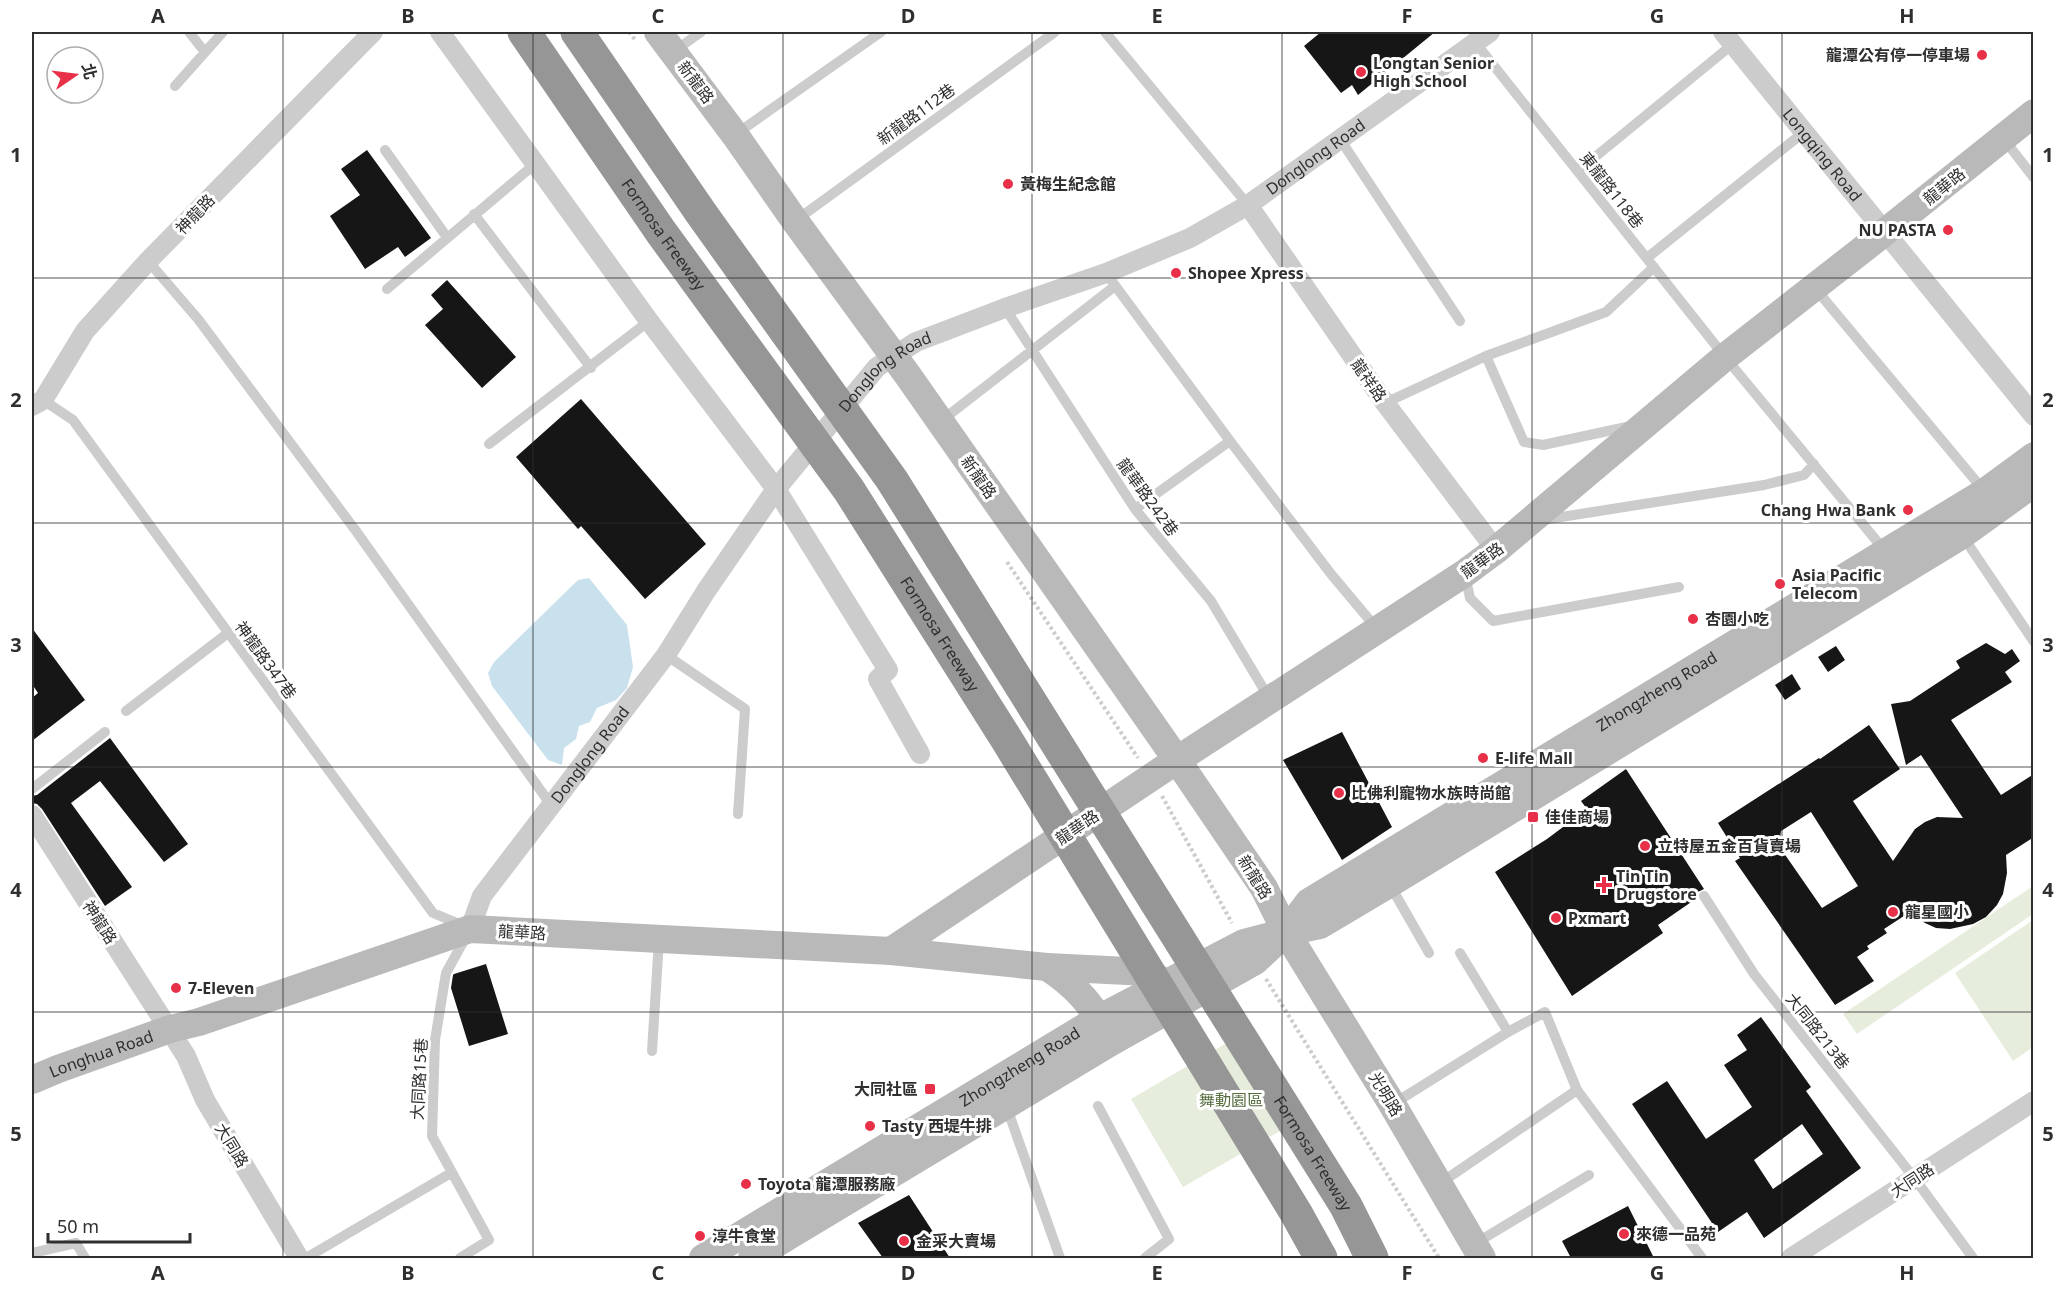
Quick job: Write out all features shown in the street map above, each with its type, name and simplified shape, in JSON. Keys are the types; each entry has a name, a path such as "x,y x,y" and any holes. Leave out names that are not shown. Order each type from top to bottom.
{"highway":[{"name":"Formosa Freeway","path":"524,32 662,232 849,490 1007,740 1296,1213 1321,1258"},
{"name":"Formosa Freeway","path":"577,32 701,213 892,480 1346,1206 1372,1258"},
{"path":"1346,1206 1381,1258"},
{"path":"1296,1213 1305,1258"}],"street":[{"name":"神龍路","path":"37,403 86,331 148,261 373,32"},
{"path":"440,32 649,321 776,489 888,670 878,678 920,754"},
{"name":"Donglong Road","path":"470,929 482,896 666,655 706,591 776,489 877,367 916,342 1005,308 1110,279 1190,238 1248,205 1482,37"},
{"name":"Longqing Road","path":"1728,38 2034,416"},
{"name":"新龍路","path":"656,42 735,135 894,357 1178,760 1264,888 1286,932"},
{"name":"龍華路","path":"891,951 1465,573 1530,522 1644,423 1725,357 2034,113"},
{"name":"龍祥路","path":"1248,205 1385,403 1496,550"},
{"name":"Zhongzheng Road","path":"1955,525 1985,492 2034,456"},
{"name":"Zhongzheng Road","path":"752,1258 1001,1094 1106,1030 1172,994 1255,961 1286,932 1309,902 1479,814 1955,525 2034,483"},
{"name":"Zhongzheng Road","path":"1286,932 1320,925 1389,884 1479,814"},
{"name":"神龍路","path":"32,815 170,1029"},
{"name":"龍華路","path":"170,1029 199,1022 470,929 891,951 1047,967 1148,972 1172,994"},
{"name":"光明路","path":"1286,932 1392,1104 1478,1251"},
{"name":"龍華路","path":"1047,967 1069,981 1106,1030"},
{"name":"Longhua Road","path":"32,1080 170,1029"},
{"name":"大同路","path":"170,1029 186,1056 205,1100 299,1258"},
{"name":"Zhongzheng Road","path":"703,1258 1001,1094"},
{"name":"大同路","path":"1791,1258 2034,1101"}],"lane":[{"path":"189,32 204,51"},
{"path":"175,86 223,32"},
{"path":"656,42 701,32"},
{"path":"735,135 881,32"},
{"name":"新龍路112巷","path":"795,221 1055,32"},
{"path":"1105,32 1248,205"},
{"name":"東龍路118巷","path":"1482,37 1578,171 1725,357 1893,562"},
{"path":"1578,171 1728,38"},
{"path":"1647,258 1804,132"},
{"path":"2003,138 2034,178"},
{"path":"1340,139 1460,321"},
{"path":"385,150 446,236"},
{"path":"387,289 446,236 535,164"},
{"path":"474,214 591,368"},
{"path":"148,261 198,319 348,521 551,805"},
{"path":"1385,403 1486,356 1606,312 1654,267"},
{"path":"940,422 1032,351 1110,279 1331,574 1378,630"},
{"path":"1814,287 1985,492"},
{"name":"龍華路242巷","path":"1005,308 1135,509 1210,602 1270,700"},
{"path":"489,444 591,368 649,321"},
{"path":"1486,356 1524,442 1543,445 1644,423"},
{"name":"神龍路347巷","path":"37,403 73,420 433,913 470,929"},
{"path":"1135,509 1230,441"},
{"path":"1530,522 1764,485 1804,475 1814,464"},
{"path":"1955,525 2034,642"},
{"path":"1465,573 1470,598 1493,621 1679,587"},
{"path":"126,711 228,633"},
{"path":"666,655 745,709 738,814"},
{"path":"32,789 105,732"},
{"path":"1389,884 1429,952"},
{"name":"大同路213巷","path":"1704,896 1754,974 1915,1179 1973,1258"},
{"name":"大同路15巷","path":"460,1258 489,1240 432,1136 435,1040 446,973 470,929"},
{"path":"652,1051 659,940"},
{"path":"1460,953 1508,1032"},
{"path":"1392,1104 1508,1032 1545,1012 1577,1090 1702,1258"},
{"path":"1438,1184 1577,1090"},
{"path":"1001,1094 1059,1258"},
{"path":"1098,1106 1168,1239 1145,1258"},
{"path":"306,1258 451,1173"},
{"path":"1478,1251 1589,1175"},
{"path":"32,1253 76,1243 86,1258"}],"path":[{"path":"629,32 656,42"},
{"path":"1003,555 1142,764"},
{"path":"1159,791 1233,924"},
{"path":"1265,977 1439,1258"}],"green space":[{"path":"2033,886 2033,914 1857,1034 1843,1014"},
{"path":"2033,920 2033,1047 2013,1061 1955,973"},
{"name":"舞動園區","path":"1254,1027 1306,1116 1183,1187 1131,1099"}],"water":[{"path":"589,578 627,625 633,667 627,688 616,700 597,708 590,722 579,726 576,739 564,748 562,765 548,760 492,686 488,673 494,662 578,580"}],"building":[{"name":"Longtan Senior High School","path":"1321,32 1435,32 1358,95 1352,85 1341,93 1304,46"},
{"path":"367,150 431,238 405,257 398,247 365,269 330,216 360,195 341,169"},
{"path":"447,280 516,357 482,388 425,325 443,309 431,295"},
{"path":"581,399 706,544 645,599 581,526 578,529 516,457"},
{"path":"32,628 85,700 32,741 32,698 38,693 32,684"},
{"path":"1986,643 2005,654 2012,649 2020,661 2005,672 2012,682 1951,720 2001,795 2034,774 2034,837 2006,855 2007,873 2003,894 1986,917 1973,924 1950,929 1936,928 1910,912 1884,929 1887,933 1867,946 1869,949 1857,957 1874,981 1835,1005 1735,861 1740,858 1718,823 1820,759 1869,725 1900,769 1853,801 1893,861 1915,829 1925,822 1937,817 1963,818 1921,755 1906,765 1891,704 1910,701 1960,668 1956,661","holes":["1811,812 1858,886 1822,908 1779,846 1781,831"]},
{"path":"1836,646 1845,660 1828,672 1818,657"},
{"path":"1792,674 1801,689 1785,700 1775,685"},
{"name":"比佛利寵物水族時尚館","path":"1342,732 1392,827 1342,860 1283,760"},
{"path":"110,738 188,844 164,862 100,781 71,803 132,887 105,906 42,809 32,803 32,796 37,795"},
{"path":"1626,769 1704,889 1698,892 1697,898 1658,925 1663,933 1572,996 1495,872 1547,839 1587,809 1581,801"},
{"path":"486,964 508,1034 469,1046 451,988 453,975"},
{"path":"1761,1017 1811,1087 1806,1091 1861,1168 1764,1238 1747,1212 1718,1232 1632,1104 1667,1081 1706,1139 1752,1107 1724,1065 1747,1050 1737,1035","holes":["1802,1124 1823,1154 1773,1189 1754,1160"]},
{"name":"金采大賣場","path":"909,1195 950,1258 883,1258 858,1223"},
{"name":"來德一品苑","path":"1628,1206 1654,1258 1571,1258 1562,1241"}],"place":[{"name":"龍潭公有停一停車場","path":"1982,55"},
{"name":"Longtan Senior High School","path":"1361,72"},
{"name":"黃梅生紀念館","path":"1008,184"},
{"name":"NU PASTA","path":"1948,230"},
{"name":"Shopee Xpress","path":"1176,273"},
{"name":"Chang Hwa Bank","path":"1908,510"},
{"name":"Asia Pacific Telecom","path":"1780,584"},
{"name":"杏園小吃","path":"1693,619"},
{"name":"E-life Mall","path":"1483,758"},
{"name":"比佛利寵物水族時尚館","path":"1339,793"},
{"name":"佳佳商場","path":"1533,817"},
{"name":"立特屋五金百貨賣場","path":"1645,846"},
{"name":"Tin Tin Drugstore","path":"1604,885"},
{"name":"龍星國小","path":"1893,912"},
{"name":"Pxmart","path":"1556,918"},
{"name":"7-Eleven","path":"176,988"},
{"name":"大同社區","path":"930,1089"},
{"name":"Tasty 西堤牛排","path":"870,1126"},
{"name":"Toyota 龍潭服務廠","path":"746,1184"},
{"name":"來德一品苑","path":"1624,1234"},
{"name":"淳牛食堂","path":"700,1236"},
{"name":"金采大賣場","path":"904,1241"}]}
